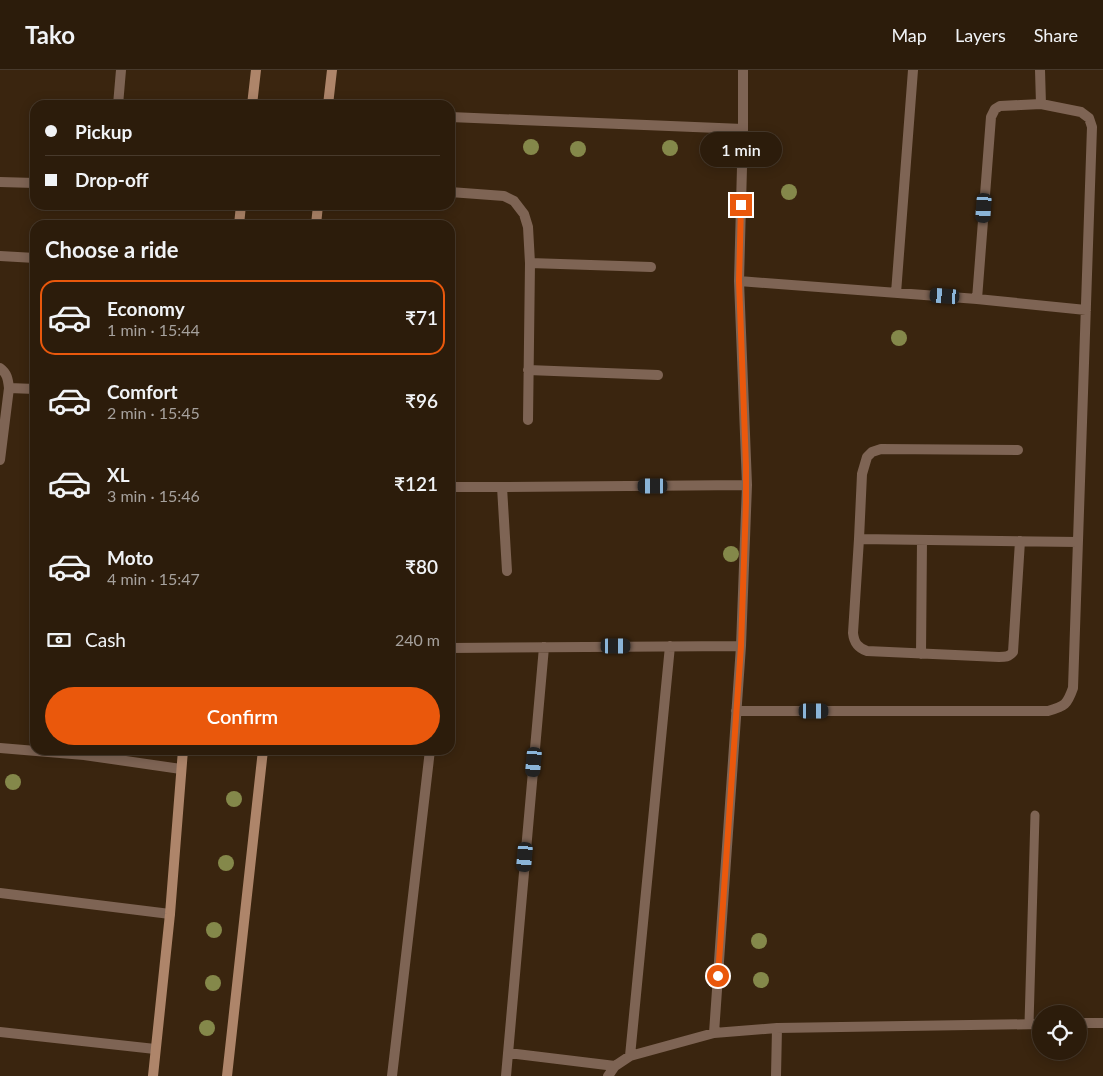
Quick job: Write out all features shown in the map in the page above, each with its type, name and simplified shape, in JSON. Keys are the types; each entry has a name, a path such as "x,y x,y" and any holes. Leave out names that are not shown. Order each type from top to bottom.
{"street":[{"path":"118,100 121,70"},
{"path":"253,100 256,70"},
{"path":"329,100 332,70"},
{"path":"714,1034 741,646 747,485 739,281 743,70"},
{"path":"896,293 914,70"},
{"path":"1040,70 1041,104"},
{"path":"736,711 1048,711 1059,708 1068,701 1073,688 1092,127 1089,118 1081,112 1041,104 1000,106 995,109 991,117 977,299"},
{"path":"455,117 743,129"},
{"path":"0,182 30,183"},
{"path":"455,192 504,196 514,201 524,214 526,220 530,263 528,420"},
{"path":"0,256 30,258"},
{"path":"530,263 651,267"},
{"path":"739,281 977,299 1086,310"},
{"path":"0,368 8,378 9,388 0,454"},
{"path":"528,370 658,375"},
{"path":"9,388 30,389"},
{"path":"1018,450 881,449 872,452 867,457 862,474 854,641 860,648 868,651 999,657 1011,655 1013,652 1020,541"},
{"path":"455,487 747,485"},
{"path":"502,487 507,571"},
{"path":"859,539 1078,542"},
{"path":"921,654 922,540"},
{"path":"630,1056 670,646"},
{"path":"455,648 741,646"},
{"path":"506,1076 544,647"},
{"path":"0,748 30,749"},
{"path":"101,755 180,769"},
{"path":"153,1076 170,914 182,755"},
{"path":"227,1076 262,755"},
{"path":"392,1076 429,755"},
{"path":"0,893 170,914"},
{"path":"1087,1023 1103,1023"},
{"path":"608,1076 615,1066 630,1056 714,1034 777,1028 1029,1024"},
{"path":"776,1076 777,1028"},
{"path":"0,1032 156,1049"},
{"path":"508,1053 615,1066"}],"lane":[{"path":"1029,1024 1035,815"}],"route":[{"path":"718,976 741,646 747,485 739,281 741,205"}]}
